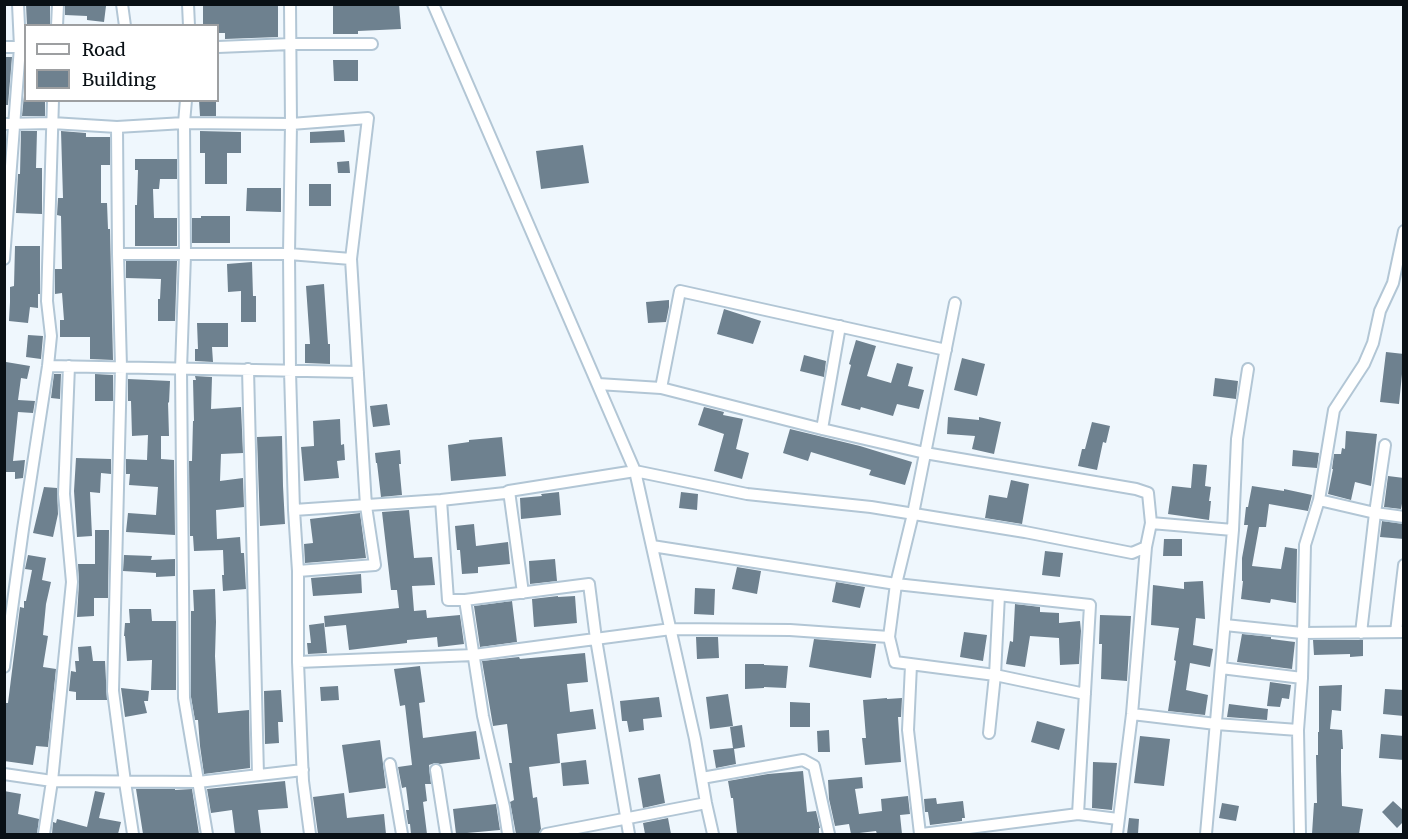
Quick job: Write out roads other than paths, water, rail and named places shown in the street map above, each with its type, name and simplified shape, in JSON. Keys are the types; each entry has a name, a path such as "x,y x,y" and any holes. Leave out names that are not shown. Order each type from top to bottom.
{"street":[{"path":"4,259 9,124 22,49 18,4"},
{"path":"57,24 58,4"},
{"path":"122,4 125,24"},
{"path":"188,4 189,24"},
{"path":"290,4 290,371 298,571 298,662 303,770 310,834"},
{"path":"434,4 635,471 695,739 713,834"},
{"path":"219,47 372,44"},
{"path":"4,47 22,49"},
{"path":"4,667 51,336 47,301 53,102"},
{"path":"186,102 185,255 181,369 184,698 207,834"},
{"path":"9,124 52,123 117,127 184,123 291,124 368,118 351,259 366,506 375,565 298,571"},
{"path":"117,127 121,368 113,691 133,834"},
{"path":"1300,834 1298,730 1302,678 1305,545 1318,500 1334,410 1364,364 1373,343 1380,311 1393,283 1404,231"},
{"path":"118,254 289,254 351,259"},
{"path":"661,388 680,291 946,350"},
{"path":"955,303 913,514 896,584 889,638 895,662 994,675 1085,694"},
{"path":"822,429 840,326"},
{"path":"48,366 358,372"},
{"path":"44,834 52,781 72,582 64,494 69,366"},
{"path":"248,369 258,775"},
{"path":"1206,834 1233,530 1237,439 1248,369"},
{"path":"598,384 661,388 925,453 1136,489 1148,493 1151,523 1146,547 1132,714 1117,834"},
{"path":"1361,633 1385,445"},
{"path":"294,510 441,500 505,493 635,471 747,494 871,507 1025,532 1132,553 1146,547"},
{"path":"509,491 523,592"},
{"path":"441,500 448,600 465,600 589,584 629,834"},
{"path":"1318,500 1404,517"},
{"path":"1151,523 1233,530"},
{"path":"652,546 896,584 1090,605 1078,814"},
{"path":"1225,626 1302,633 1400,632 1404,565"},
{"path":"989,733 999,595"},
{"path":"465,600 483,716 508,834"},
{"path":"298,662 474,655 671,629 790,630 889,638"},
{"path":"911,665 908,730 921,834 1078,814 1118,819"},
{"path":"1221,668 1302,678"},
{"path":"1132,714 1216,724 1298,730"},
{"path":"702,778 803,760 814,766 829,834"},
{"path":"390,764 402,834"},
{"path":"4,774 52,781 198,783 303,770"},
{"path":"436,770 446,834"},
{"path":"546,834 706,802"}]}
